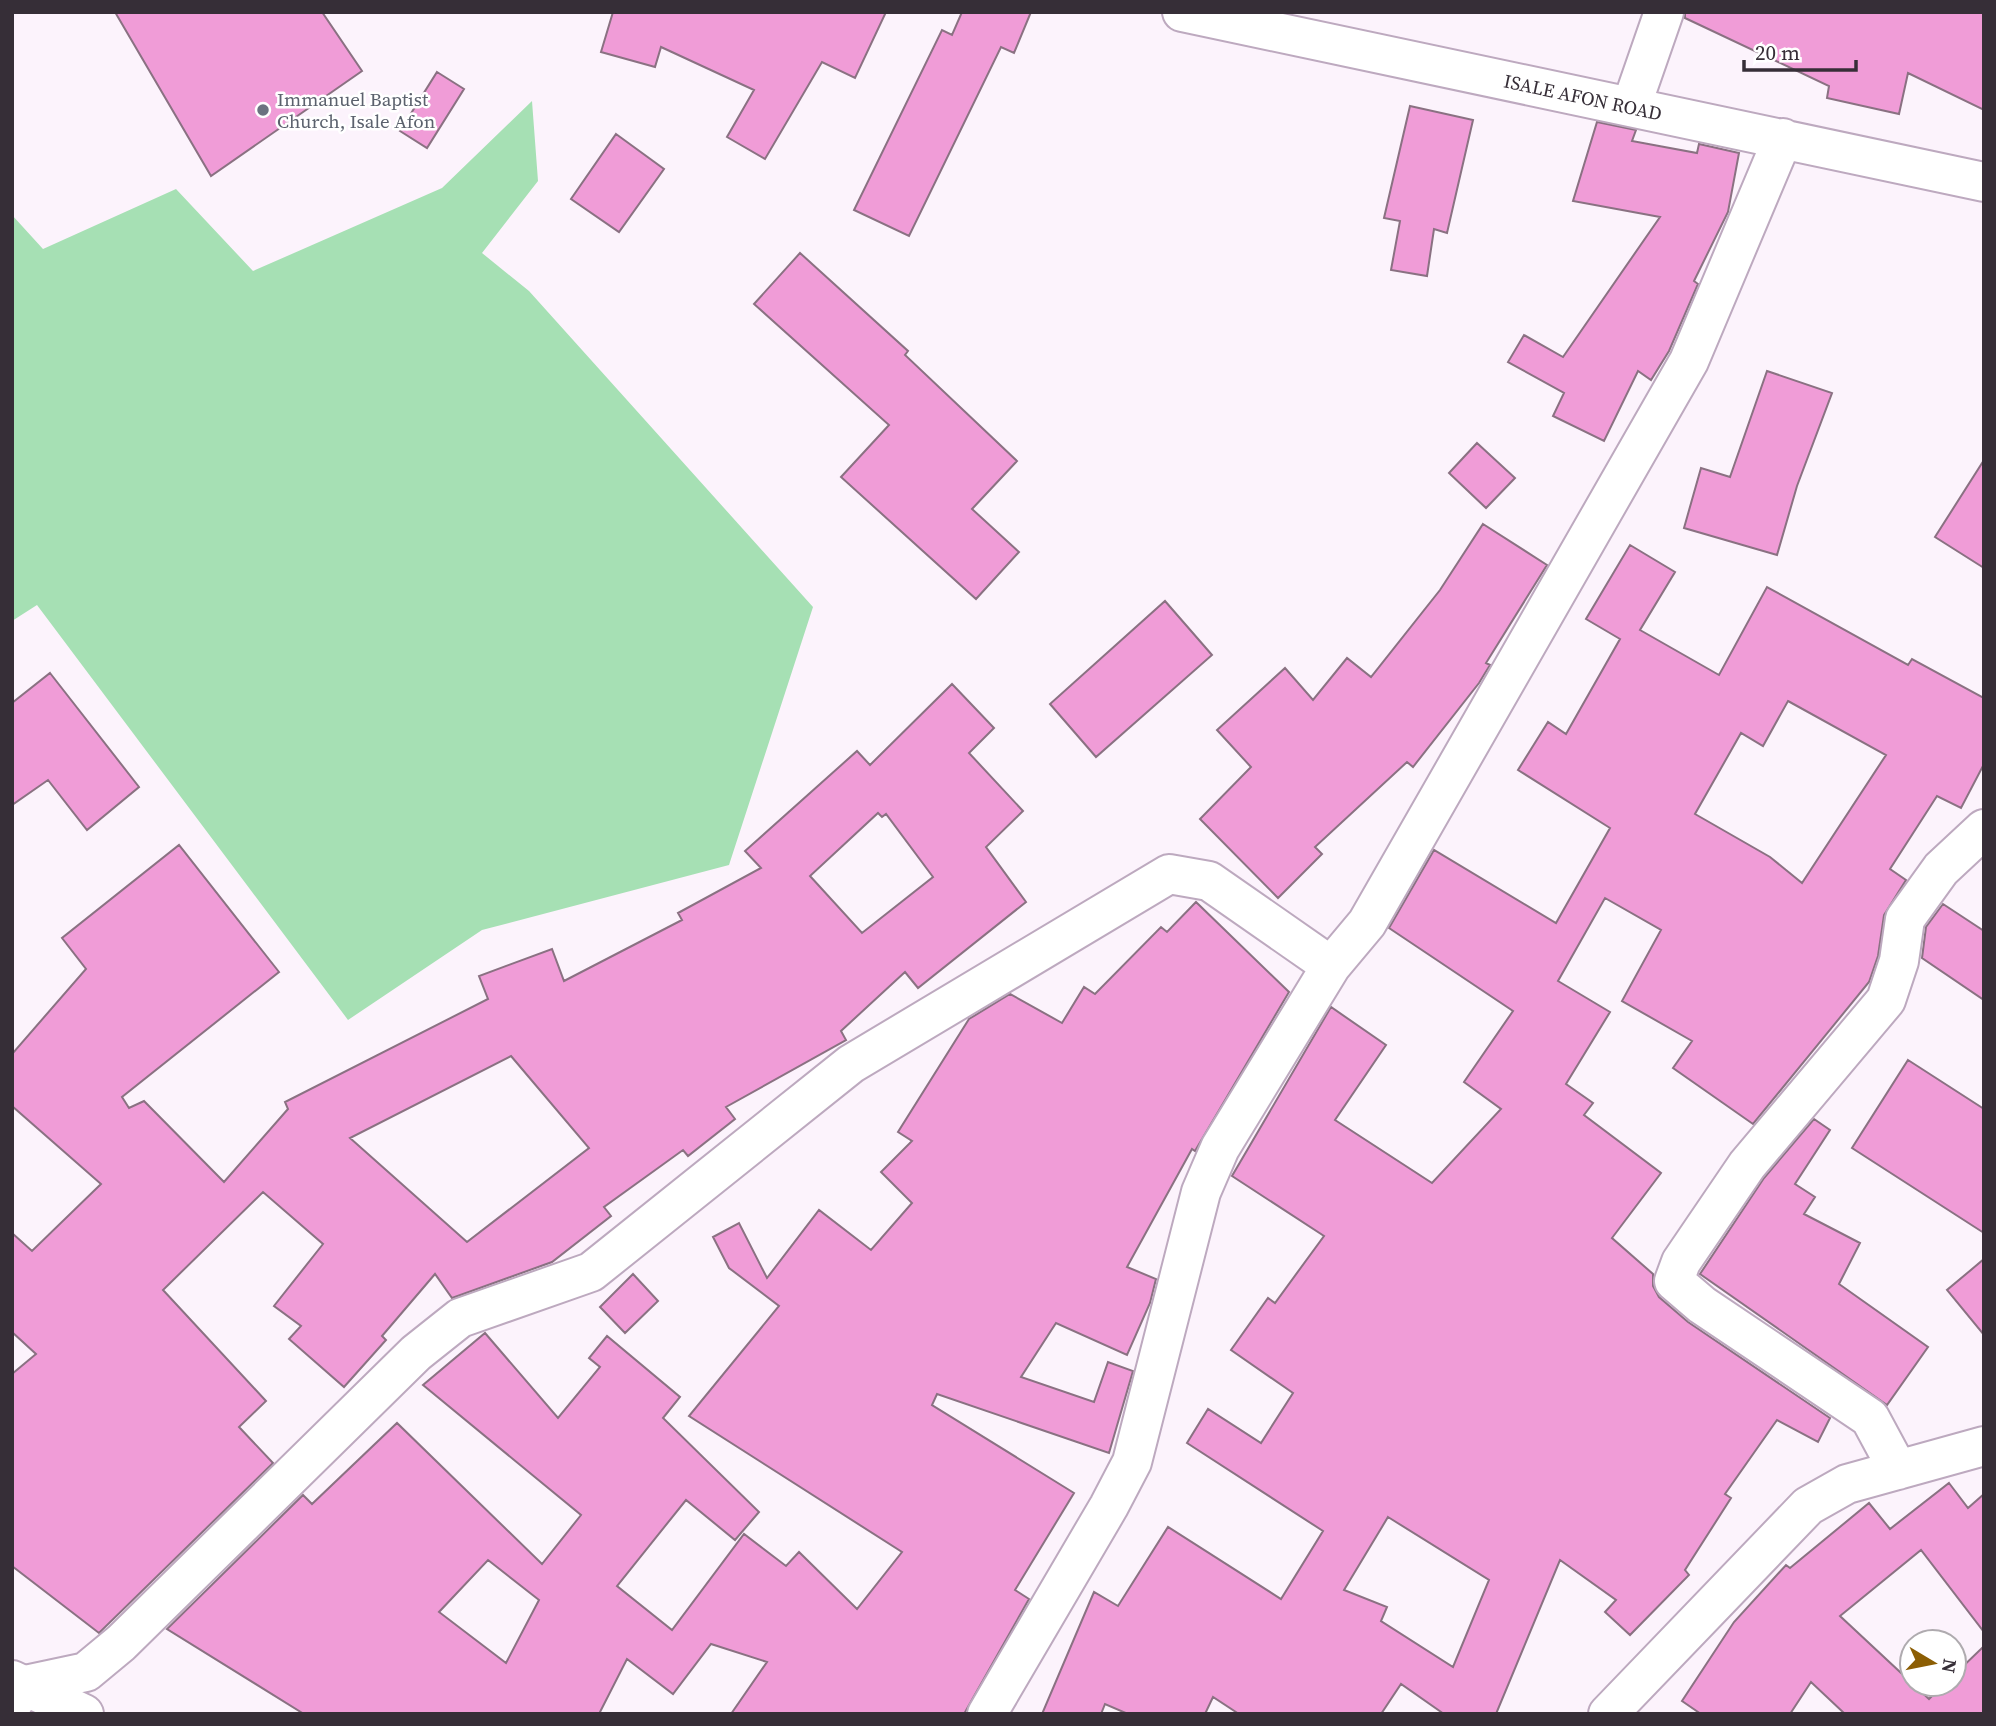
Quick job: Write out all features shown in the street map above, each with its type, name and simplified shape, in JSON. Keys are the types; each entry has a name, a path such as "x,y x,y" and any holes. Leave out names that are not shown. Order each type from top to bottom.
{"street":[{"name":"ISALE AFON ROAD","path":"1182,12 1984,183"},
{"path":"1631,107 1664,12"},
{"path":"987,1714 1132,1462 1201,1192 1220,1148 1331,966 1367,923 1689,361 1783,138"},
{"path":"1898,1470 1870,1418 1702,1305 1674,1281 1681,1262 1746,1165 1886,1000 1899,961 1905,919 1941,869 1984,829"},
{"path":"16,1690 86,1672 121,1643 416,1353 460,1318 591,1272 851,1064 1168,874 1209,881 1331,966"},
{"path":"1608,1714 1808,1506 1847,1484 1984,1446"},
{"path":"16,1690 85,1714"}],"green space":[{"path":"532,101 538,181 482,253 529,291 813,607 729,865 482,930 348,1020 37,605 12,621 12,215 43,249 176,189 253,271 442,188"}],"building":[{"name":"Immanuel Baptist Church, Isale Afon","path":"115,12 322,12 362,71 211,176"},
{"path":"613,12 886,12 855,78 822,62 765,159 727,137 754,90 661,47 655,67 601,52"},
{"path":"962,12 1031,12 1014,53 1001,47 909,236 854,210 942,30 952,35"},
{"path":"1685,12 1984,12 1984,110 1908,73 1899,114 1827,98 1829,86 1685,18"},
{"path":"437,72 464,89 427,148 400,131"},
{"path":"1410,106 1473,120 1447,233 1434,229 1427,276 1391,270 1400,221 1384,218"},
{"path":"1597,122 1636,130 1632,141 1697,153 1699,144 1739,153 1728,212 1694,281 1698,284 1669,351 1651,380 1638,371 1604,441 1553,416 1564,393 1508,362 1524,335 1563,357 1660,217 1573,201"},
{"path":"616,134 664,169 619,232 571,199"},
{"path":"800,253 908,351 905,355 1017,461 972,509 1019,552 976,599 841,477 889,425 754,304"},
{"path":"1767,371 1832,393 1797,486 1777,555 1684,528 1701,468 1730,477"},
{"path":"1477,443 1515,478 1486,508 1449,473"},
{"path":"1984,460 1984,568 1935,537"},
{"path":"1483,524 1547,565 1486,663 1490,665 1479,683 1413,767 1407,762 1315,847 1322,854 1278,898 1200,819 1251,767 1217,730 1285,668 1313,700 1347,658 1371,677 1440,590"},
{"path":"1630,545 1675,572 1640,630 1719,675 1767,587 1908,665 1912,659 1984,698 1984,764 1961,808 1937,796 1890,869 1906,880 1884,915 1878,956 1869,982 1753,1124 1673,1068 1692,1041 1622,1001 1661,930 1605,898 1558,981 1610,1012 1566,1084 1593,1103 1584,1115 1661,1173 1612,1238 1653,1274 1653,1286 1659,1297 1688,1322 1830,1418 1818,1442 1777,1420 1725,1494 1731,1498 1685,1570 1689,1575 1630,1635 1605,1612 1616,1600 1560,1560 1496,1714 1444,1714 1401,1684 1381,1714 1239,1714 1213,1697 1205,1714 1128,1714 1105,1704 1101,1714 1042,1714 1094,1592 1118,1606 1168,1527 1281,1599 1323,1531 1187,1443 1208,1409 1261,1443 1293,1393 1231,1350 1268,1298 1275,1303 1324,1236 1232,1176 1331,1007 1386,1045 1335,1120 1432,1183 1501,1109 1464,1082 1513,1011 1389,928 1434,850 1556,923 1610,828 1518,770 1548,722 1566,734 1620,639 1586,619","holes":["1788,701 1886,755 1802,883 1770,857 1695,814 1741,733 1763,746","1388,1517 1489,1580 1453,1667 1381,1621 1387,1607 1344,1590"]},
{"path":"1165,601 1212,655 1096,757 1050,704"},
{"path":"50,673 139,787 87,830 48,780 12,805 12,703"},
{"path":"952,684 994,728 969,753 1023,811 986,847 1026,902 918,988 905,972 841,1031 846,1040 726,1107 735,1119 688,1156 683,1150 604,1207 611,1216 552,1262 452,1298 435,1274 382,1336 386,1340 344,1387 289,1339 301,1326 274,1306 323,1244 263,1192 163,1290 266,1401 239,1427 273,1463 99,1633 12,1566 12,1374 36,1354 12,1332 12,1233 32,1251 101,1184 12,1106 12,1054 86,969 62,938 179,845 279,972 122,1097 129,1108 144,1101 224,1182 288,1109 285,1102 488,999 479,976 552,949 564,981 682,920 678,913 761,868 745,851 857,751 870,765","holes":["878,813 882,817 886,814 933,877 862,933 810,876","511,1056 589,1148 467,1242 350,1138"]},
{"path":"1196,902 1289,992 1195,1151 1192,1149 1127,1267 1156,1279 1150,1303 1127,1355 1056,1323 1021,1377 1094,1402 1108,1362 1133,1371 1109,1453 937,1394 932,1405 1074,1493 1015,1590 1029,1599 964,1714 731,1714 767,1662 711,1644 673,1694 627,1659 599,1714 304,1714 167,1629 303,1495 312,1504 397,1423 542,1564 581,1515 423,1385 485,1333 558,1418 600,1367 589,1358 607,1336 680,1397 663,1418 759,1512 735,1540 686,1500 617,1586 672,1630 744,1534 786,1566 799,1552 857,1609 902,1552 689,1416 779,1306 729,1268 713,1237 739,1223 767,1278 819,1210 871,1250 912,1203 881,1172 912,1141 898,1132 969,1019 1010,994 1062,1023 1084,987 1095,994 1161,927 1167,932","holes":["488,1560 539,1600 506,1663 439,1612"]},
{"path":"1943,904 1984,931 1984,1000 1922,958 1926,927"},
{"path":"1908,1060 1984,1109 1984,1233 1852,1148"},
{"path":"1814,1119 1830,1130 1795,1184 1815,1197 1804,1214 1860,1243 1839,1284 1928,1347 1887,1405 1700,1274 1764,1178"},
{"path":"1984,1259 1984,1335 1947,1290"},
{"path":"633,1274 658,1301 625,1333 600,1307"},
{"path":"1949,1483 1968,1508 1984,1494 1984,1632 1921,1550 1840,1616 1898,1670 1898,1698 1968,1698 1968,1661 1984,1646 1984,1714 1845,1714 1811,1682 1790,1714 1701,1714 1682,1701 1734,1622 1786,1565 1790,1568 1869,1503 1890,1529"}],"place":[{"name":"Immanuel Baptist Church, Isale Afon","path":"263,110"}]}
